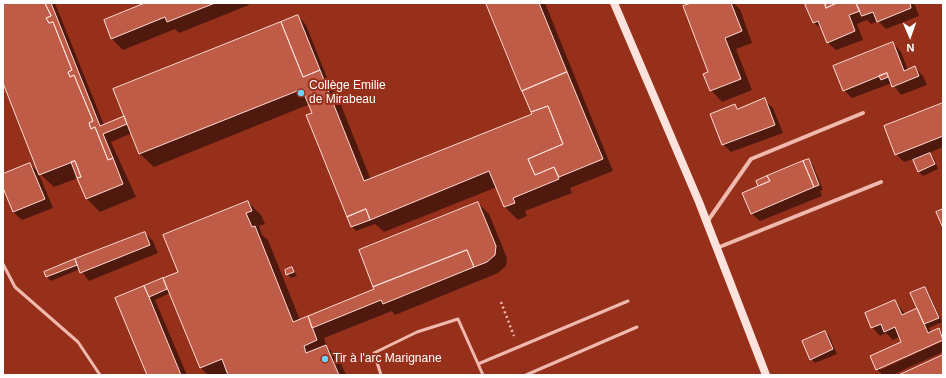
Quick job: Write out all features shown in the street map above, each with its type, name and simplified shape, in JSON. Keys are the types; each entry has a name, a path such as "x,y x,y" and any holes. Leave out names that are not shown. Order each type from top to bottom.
{"street":[{"path":"614,3 707,222 766,375"},
{"path":"707,222 751,159 863,113"},
{"path":"717,248 881,182"}],"lane":[{"path":"3,264 15,287 78,342 100,375"},
{"path":"478,364 628,301"},
{"path":"382,375 374,353 417,332 458,318 482,375"},
{"path":"526,375 637,327"}],"building":[{"path":"3,3 45,3 51,16 46,18 49,23 53,22 72,70 68,72 70,77 74,75 93,121 89,123 91,129 95,127 108,160 113,158 123,184 86,199 77,178 81,177 75,161 39,175 3,83"},
{"path":"45,3 51,3 100,126 124,116 127,124 103,134 113,158 108,160 95,127 91,129 89,123 93,121 74,75 70,77 68,72 72,70 53,22 49,23 46,18 51,16"},
{"path":"145,3 215,3 167,22 165,17 111,39 104,20"},
{"path":"486,3 539,3 567,72 522,91"},
{"path":"692,3 731,3 742,31 725,38 741,79 710,91 703,74 708,72 683,6"},
{"path":"809,3 825,3 826,8 837,3 856,3 860,11 849,15 855,31 827,43 818,21 813,23 805,5"},
{"path":"825,3 837,3 826,8"},
{"path":"856,3 910,3 911,8 877,22 873,12 862,16"},
{"path":"298,15 320,70 303,77 281,22"},
{"path":"281,22 303,77 320,70 364,181 532,114 531,112 548,106 563,144 528,159 535,175 554,167 559,179 513,198 515,203 504,207 489,171 370,220 366,209 347,217 306,115 312,113 302,89 139,154 113,89"},
{"path":"893,42 904,71 915,66 919,76 892,87 887,73 843,91 833,66"},
{"path":"567,72 603,159 559,177 554,167 535,175 528,159 563,144 548,106 531,112 522,91"},
{"path":"887,73 888,77 881,80 879,76"},
{"path":"765,98 775,125 722,145 710,114 735,104 737,109"},
{"path":"943,103 943,136 895,155 884,126"},
{"path":"930,153 935,164 918,172 913,160"},
{"path":"809,159 819,185 814,187 803,161"},
{"path":"75,161 81,177 77,178 71,162"},
{"path":"803,161 814,187 751,214 742,193 770,181 767,176"},
{"path":"30,163 45,199 13,212 3,188 3,174"},
{"path":"767,176 770,181 758,186 756,181"},
{"path":"248,201 252,211 246,213 252,227 255,226 293,322 308,316 317,340 304,346 306,353 326,345 339,375 228,375 222,359 200,368 163,278 178,272 163,235"},
{"path":"478,202 496,246 495,255 487,262 474,267 467,250 373,287 359,250"},
{"path":"366,209 370,220 351,227 347,217"},
{"path":"943,209 943,228 936,212"},
{"path":"145,232 150,245 80,273 75,259"},
{"path":"467,250 474,267 383,304 381,300 312,328 308,316 374,289 373,287"},
{"path":"75,259 77,265 46,277 44,272"},
{"path":"292,267 294,272 286,275 285,270"},
{"path":"163,278 167,289 149,297 144,286"},
{"path":"144,286 181,375 147,375 115,298"},
{"path":"925,287 939,318 924,324 910,293"},
{"path":"895,300 902,315 917,308 928,333 939,328 943,340 876,370 870,356 901,342 895,327 884,332 881,324 871,328 865,313"},
{"path":"825,331 833,349 810,360 802,341"},
{"path":"943,355 943,375 899,375"}],"place":[{"name":"Collège Emilie de Mirabeau","path":"301,93"},
{"name":"Tir à l'arc Marignane","path":"325,359"}]}
